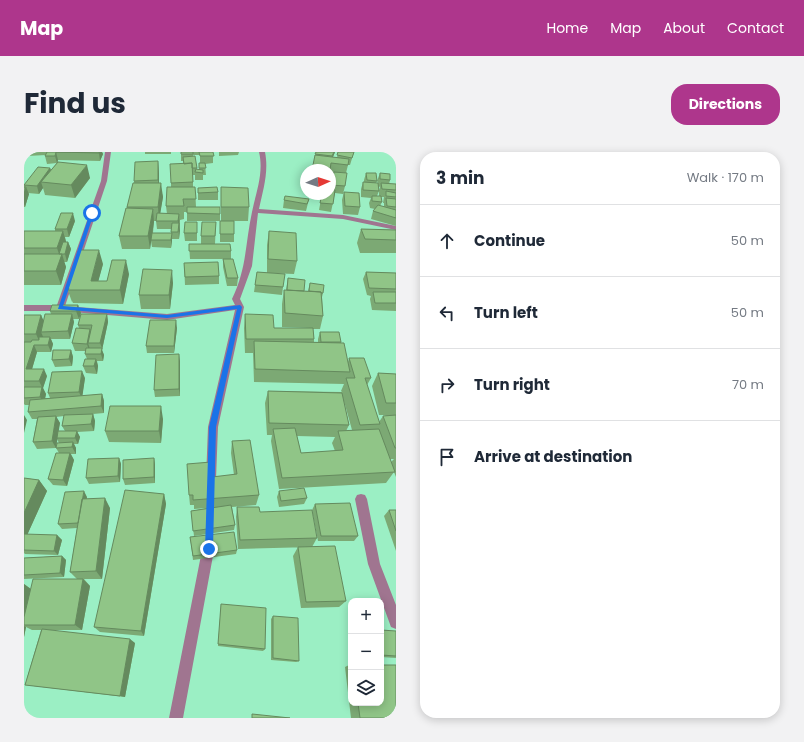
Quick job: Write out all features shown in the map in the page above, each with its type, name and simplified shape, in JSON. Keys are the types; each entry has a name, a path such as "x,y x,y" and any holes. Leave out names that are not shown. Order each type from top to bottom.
{"street":[{"path":"60,308 104,181 108,152"},
{"path":"211,488 213,427 240,307 236,299 245,279 249,260 255,211 263,175 262,152"},
{"path":"255,211 342,217 396,228"},
{"path":"24,308 60,308 167,317 240,307"},
{"path":"361,499 374,564 396,622"},
{"path":"176,718 209,549 210,534"}],"building":[{"path":"47,152 56,152 55,156 45,156"},
{"path":"56,152 99,152 99,153"},
{"path":"181,152 193,152 193,154 181,154"},
{"path":"199,152 213,152 214,156 200,156"},
{"path":"316,152 334,152 332,156 315,154"},
{"path":"338,152 354,152 352,158 337,155"},
{"path":"315,155 349,159 348,165 331,163 313,164"},
{"path":"195,156 197,168 192,168 192,163 184,164 183,157"},
{"path":"158,161 158,180 134,181 135,162"},
{"path":"58,162 87,165 71,185 41,182"},
{"path":"192,163 193,182 171,183 170,164"},
{"path":"199,163 205,163 206,168 199,168"},
{"path":"38,167 50,168 37,186 24,185"},
{"path":"196,169 203,170 203,173 195,172"},
{"path":"336,172 347,173 345,186 336,185"},
{"path":"366,173 376,173 377,181 367,180"},
{"path":"380,173 390,174 390,180 380,179"},
{"path":"363,182 378,183 379,191 363,190"},
{"path":"133,183 161,183 158,207 127,207"},
{"path":"381,183 396,184 396,190 382,189"},
{"path":"167,187 195,187 196,199 183,199 184,206 166,206"},
{"path":"217,187 218,192 198,193 198,188"},
{"path":"221,187 248,188 249,207 221,207"},
{"path":"386,191 396,193 396,197 386,196"},
{"path":"344,192 359,193 360,207 345,206"},
{"path":"285,196 300,198 300,200 309,200 307,204 284,200"},
{"path":"372,196 381,196 382,202 372,201"},
{"path":"386,198 396,199 396,207 387,206"},
{"path":"321,200 334,200 333,204 320,203"},
{"path":"378,205 396,210 396,218 373,211"},
{"path":"187,207 220,207 220,214 187,213"},
{"path":"126,208 153,209 148,236 119,236"},
{"path":"61,213 73,213 67,229 55,229"},
{"path":"157,213 179,214 178,221 156,221"},
{"path":"220,221 234,221 234,234 220,234"},
{"path":"185,222 197,222 197,233 184,233"},
{"path":"202,222 216,222 215,236 201,236"},
{"path":"172,223 179,223 178,232 171,232"},
{"path":"361,229 396,230 396,240 365,239"},
{"path":"24,231 63,231 57,248 24,248"},
{"path":"269,231 296,233 297,261 268,259"},
{"path":"152,233 172,233 171,240 151,240"},
{"path":"63,242 68,242 65,254 59,254"},
{"path":"189,244 230,244 231,251 189,251"},
{"path":"79,250 99,250 91,281 107,281 112,260 126,260 120,290 68,290 69,288 67,288"},
{"path":"24,254 62,254 56,271 24,271"},
{"path":"223,259 233,259 238,278 227,278"},
{"path":"218,262 219,276 185,277 184,263"},
{"path":"143,269 172,270 169,295 139,295"},
{"path":"257,272 285,274 283,287 255,285"},
{"path":"366,272 396,273 396,289 369,288"},
{"path":"288,278 305,280 304,291 287,290"},
{"path":"310,283 324,285 323,293 309,291"},
{"path":"284,290 321,292 323,316 285,313"},
{"path":"373,292 396,292 396,303 375,303"},
{"path":"52,305 78,305 76,311 50,311"},
{"path":"45,314 72,314 68,331 41,332"},
{"path":"81,314 107,314 100,343 88,343 92,325 78,325"},
{"path":"245,314 273,315 274,328 313,328 314,339 246,339"},
{"path":"24,315 41,315 36,334 24,334"},
{"path":"150,320 176,320 174,346 146,346"},
{"path":"76,328 90,329 87,344 72,343"},
{"path":"320,332 339,332 341,342 321,342"},
{"path":"39,337 50,337 48,345 34,345 26,369 44,369 39,381 24,381 24,342 39,340"},
{"path":"254,341 344,343 350,372 255,369"},
{"path":"86,348 102,348 101,354 85,354"},
{"path":"53,350 71,350 69,359 52,360"},
{"path":"179,354 179,389 154,390 156,355"},
{"path":"349,358 364,358 371,378 365,378 380,424 360,425 346,378 355,378"},
{"path":"85,359 96,359 94,366 83,366"},
{"path":"82,371 79,392 48,393 52,372"},
{"path":"378,373 396,374 396,403 386,403"},
{"path":"24,387 42,387 40,397 24,398"},
{"path":"268,391 342,393 349,425 269,423"},
{"path":"102,394 101,406 28,412 30,400"},
{"path":"110,406 161,406 159,431 105,431"},
{"path":"93,414 91,424 62,426 64,415"},
{"path":"396,415 396,448 395,448 383,416"},
{"path":"56,416 52,441 33,442 38,417"},
{"path":"295,428 301,453 343,450 338,431 379,429 395,472 282,478 273,429"},
{"path":"58,431 77,431 75,438 57,438"},
{"path":"250,440 259,495 193,500 193,495 189,495 187,464 211,462 212,477 237,474 232,441"},
{"path":"73,442 72,447 56,448 57,443"},
{"path":"56,453 70,453 63,480 48,479"},
{"path":"119,458 118,476 86,478 88,459"},
{"path":"154,458 154,477 123,479 123,460"},
{"path":"24,478 39,480 24,513"},
{"path":"304,488 307,498 281,501 279,491"},
{"path":"125,490 164,494 141,631 94,627"},
{"path":"84,491 78,523 58,524 65,492"},
{"path":"105,498 96,571 70,572 82,499"},
{"path":"350,503 358,536 321,536 315,504"},
{"path":"231,505 235,525 193,531 191,511"},
{"path":"237,507 259,507 260,512 312,510 317,538 240,540"},
{"path":"389,510 396,510 396,531"},
{"path":"234,532 237,550 193,556 190,537"},
{"path":"24,534 57,535 54,551 24,550"},
{"path":"335,546 346,601 306,602 298,547"},
{"path":"62,556 60,573 24,575 24,558"},
{"path":"33,579 83,579 75,625 24,625 24,617"},
{"path":"221,604 266,608 265,649 218,644"},
{"path":"273,616 298,618 299,661 273,658"},
{"path":"42,629 130,639 120,696 25,685"},
{"path":"384,630 396,631 396,656 384,655"},
{"path":"384,665 396,665 396,718 360,718 358,706 384,706"},
{"path":"252,714 290,718 252,718"}],"route":[{"path":"92,213 60,308 167,317 240,307 213,427 209,549"}]}
